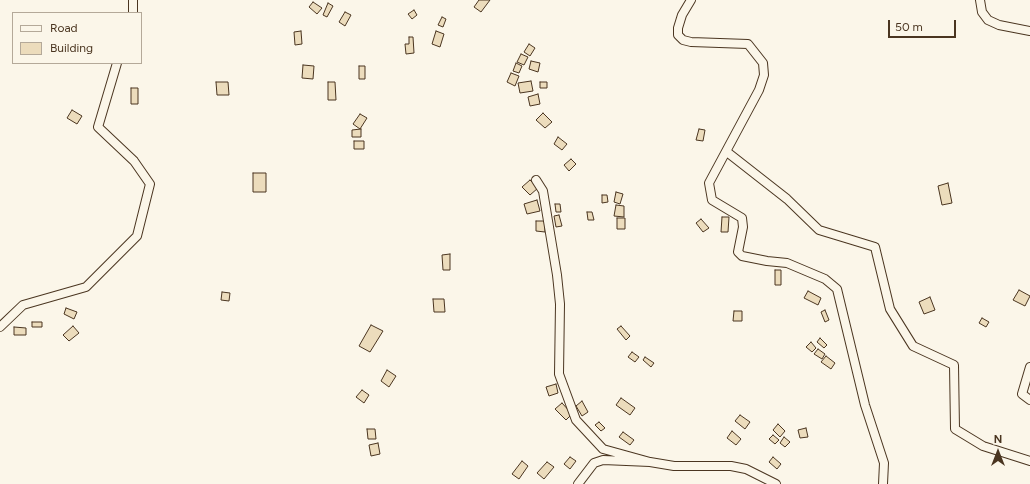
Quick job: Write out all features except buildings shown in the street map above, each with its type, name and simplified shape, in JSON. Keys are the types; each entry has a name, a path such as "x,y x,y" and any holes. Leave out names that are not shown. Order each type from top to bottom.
{"street":[{"path":"133,0 133,12"},
{"path":"691,0 682,15 678,28 678,35 683,40 691,42 748,44 763,63 764,76 759,90 709,183 712,200 742,218 743,227 738,252 742,256 787,263 805,269 825,279 837,289 865,405 884,463 883,484"},
{"path":"980,0 982,12 988,20 999,25 1030,31"},
{"path":"0,327 23,306 86,287 137,236 150,184 134,161 98,127 117,64"},
{"path":"727,152 787,199 819,230 875,247 890,309 913,346 954,365 955,429 983,446 1030,461"},
{"path":"536,180 543,191 557,275 560,304 559,374 576,420 603,449 650,462 674,466 731,466 746,470 776,484"},
{"path":"1030,367 1022,394 1030,400"},
{"path":"578,484 594,463 603,460 650,462"}]}
